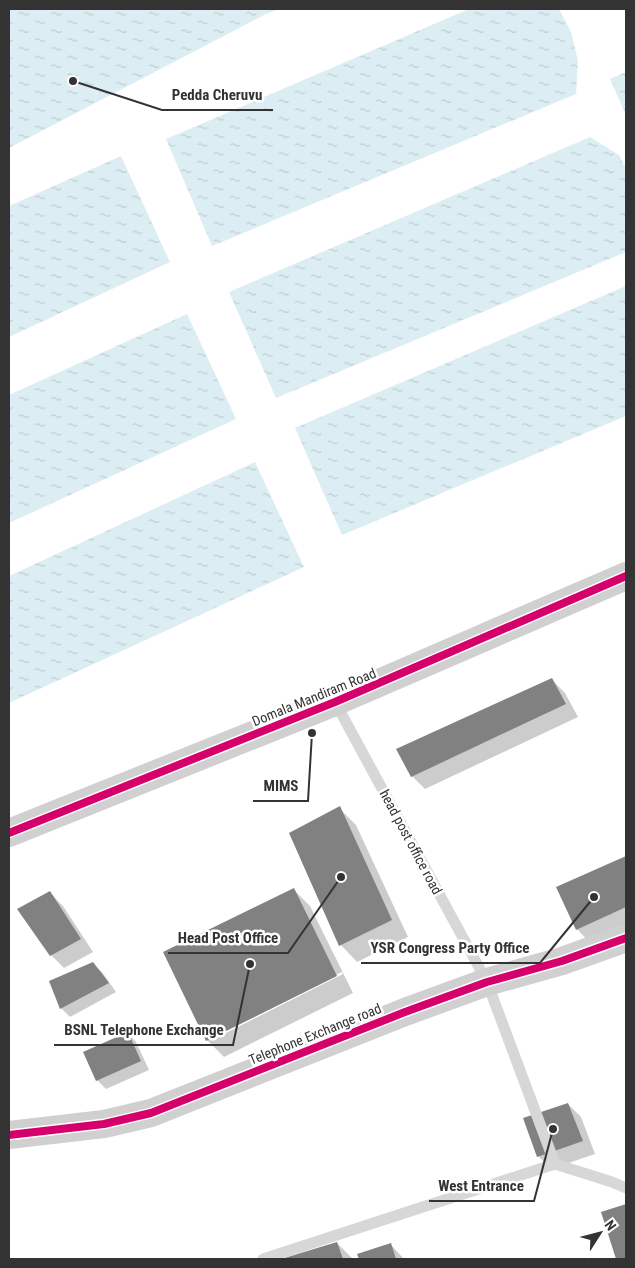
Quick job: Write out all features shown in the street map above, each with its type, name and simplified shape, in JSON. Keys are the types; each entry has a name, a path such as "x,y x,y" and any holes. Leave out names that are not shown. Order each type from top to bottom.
{"street":[{"name":"Domala Mandiram Road","path":"9,833 335,702 626,576"},
{"name":"Telephone Exchange road","path":"9,1135 104,1124 151,1113 405,1012 487,982 562,961 626,938"}],"lane":[{"name":"head post office road","path":"335,702 487,982 555,1164"},
{"path":"263,1259 555,1164 626,1188"}],"water":[{"path":"9,9 280,9 266,14 9,148"},
{"path":"469,9 559,9 571,32 578,61 576,94 212,246 166,139"},
{"path":"626,72 626,115 610,79"},
{"path":"590,137 619,155 626,169 626,252 276,398 229,292"},
{"path":"121,156 170,262 9,337 9,206"},
{"path":"626,286 626,416 342,535 295,428"},
{"path":"187,314 236,419 9,523 9,395"},
{"path":"255,462 304,567 9,703 9,576"}],"building":[{"path":"552,678 566,704 411,777 396,749"},
{"path":"340,806 392,920 339,946 289,833"},
{"path":"626,856 626,907 576,930 556,887"},
{"path":"294,888 337,976 206,1041 163,952"},
{"path":"50,891 81,939 50,956 17,909"},
{"path":"93,962 109,983 60,1009 49,981"},
{"path":"128,1032 141,1061 96,1081 83,1052"},
{"path":"568,1103 583,1141 537,1157 523,1118"},
{"path":"626,1204 626,1259 616,1259 601,1212"},
{"path":"337,1242 343,1259 281,1259"},
{"path":"391,1243 396,1259 359,1259 357,1254"}],"cycle path":[{"path":"9,833 335,702 626,576"},
{"path":"9,1135 104,1124 151,1113 405,1012 487,982 562,961 626,938"}],"place":[{"name":"Pedda Cheruvu","path":"73,81"},
{"name":"MIMS","path":"312,733"},
{"name":"Head Post Office","path":"341,877"},
{"name":"YSR Congress Party Office","path":"594,897"},
{"name":"BSNL Telephone Exchange","path":"250,964"},
{"name":"West Entrance","path":"553,1129"}]}
